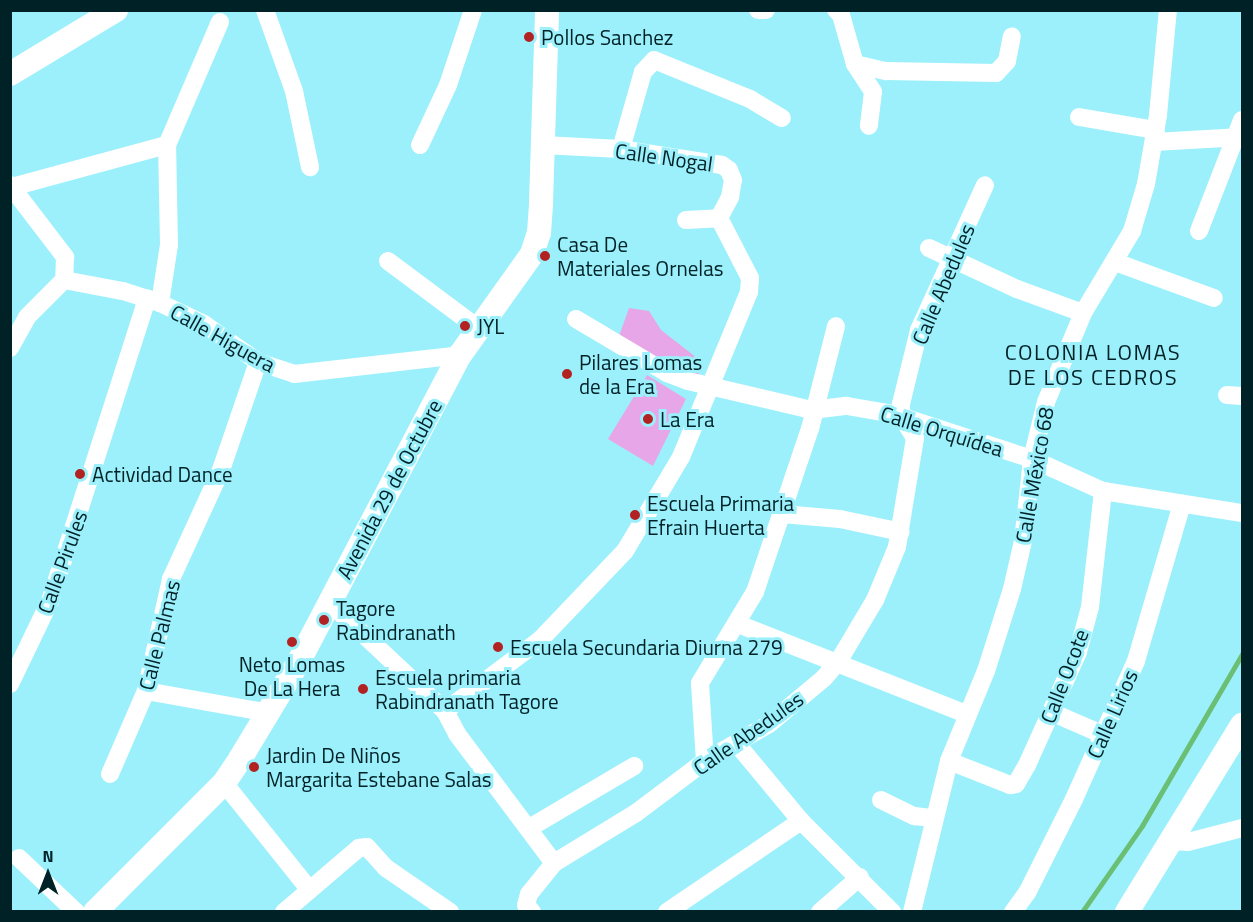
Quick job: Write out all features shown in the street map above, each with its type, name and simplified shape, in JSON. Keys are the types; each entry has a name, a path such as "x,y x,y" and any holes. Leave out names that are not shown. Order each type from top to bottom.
{"street":[{"path":"10,74 116,10"},
{"path":"265,10 294,91 310,167"},
{"path":"420,145 448,85 472,10"},
{"name":"Avenida 29 de Octubre","path":"95,912 224,783 269,713 460,355 532,254 539,233 547,10"},
{"path":"758,10 766,10"},
{"path":"836,10 841,15 855,64 873,92 869,126"},
{"name":"Calle México 68","path":"912,912 949,760 966,714 986,671 1012,589 1023,541 1032,459 1046,402 1083,314 1132,231 1155,136 1168,10"},
{"path":"10,348 27,317 64,280 65,257 11,186 166,145 220,22"},
{"path":"855,64 886,71 996,73 1007,61 1012,36"},
{"path":"621,149 643,72 654,60 750,99 782,118"},
{"path":"1079,117 1155,136 1241,131 1198,231"},
{"name":"Calle Pirules","path":"10,684 50,602 154,301 169,245 166,145"},
{"name":"Calle Nogal","path":"542,145 621,149 722,165 729,170 733,180 730,197 719,218"},
{"name":"Calle Abedules","path":"554,862 636,813 705,761 769,723 824,678 838,662 875,600 901,532 915,438 901,416 920,330 954,261 985,185"},
{"path":"445,711 540,640 625,551 681,457 749,292 750,278 719,218 686,220"},
{"path":"929,248 954,261 1083,314"},
{"path":"388,261 478,328"},
{"path":"1115,262 1214,298"},
{"name":"Calle Higuera","path":"64,280 154,301 204,324 258,362 294,375 460,355"},
{"name":"Calle Orquídea","path":"576,319 667,373 812,410 848,406 901,416 1032,459 1103,491 1242,513"},
{"path":"705,761 700,684 738,624 755,592 810,429 812,410 830,361 836,326"},
{"name":"Calle Palmas","path":"111,774 146,691 171,579 221,470 258,362"},
{"name":"Calle Ocote","path":"949,760 998,783 1016,784 1052,712 1078,652 1090,607 1103,491"},
{"name":"Calle Lirios","path":"1013,912 1027,893 1104,735 1136,661 1182,504"},
{"path":"782,514 840,519 901,532"},
{"path":"329,602 445,711 457,734 531,828 554,862 529,894 526,905 532,912"},
{"path":"738,624 966,714"},
{"path":"146,691 269,713"},
{"path":"1052,712 1104,735"},
{"path":"1129,911 1242,725"},
{"path":"737,744 801,821 860,877 892,912"},
{"path":"531,828 634,766"},
{"path":"224,783 308,888"},
{"path":"881,800 914,816 934,818"},
{"path":"667,912 801,821"},
{"path":"1171,841 1188,842 1242,828"},
{"path":"284,912 308,888 359,848 367,846 376,853 386,867 450,912"},
{"path":"19,858 76,912"},
{"path":"820,912 860,877"}],"shaded area":[{"path":"629,308 649,311 661,330 697,358 699,376 673,372 618,339"},
{"name":"La Era","path":"647,375 686,399 653,466 608,439"}],"waterway":[{"path":"1082,912 1142,826 1242,654"}],"place":[{"name":"Pollos Sanchez","path":"529,37"},
{"name":"Casa De Materiales Ornelas","path":"545,256"},
{"name":"JYL","path":"465,326"},
{"name":"Pilares Lomas de la Era","path":"567,374"},
{"name":"La Era","path":"648,419"},
{"name":"Actividad Dance","path":"80,474"},
{"name":"Escuela Primaria Efrain Huerta","path":"635,515"},
{"name":"Tagore Rabindranath","path":"324,620"},
{"name":"Neto Lomas De La Hera","path":"292,642"},
{"name":"Escuela Secundaria Diurna 279","path":"498,647"},
{"name":"Escuela primaria Rabindranath Tagore","path":"363,689"},
{"name":"Jardin De Niños Margarita Estebane Salas","path":"254,767"}],"district":[{"name":"COLONIA LOMAS DE LOS CEDROS","path":"1093,364"}]}
